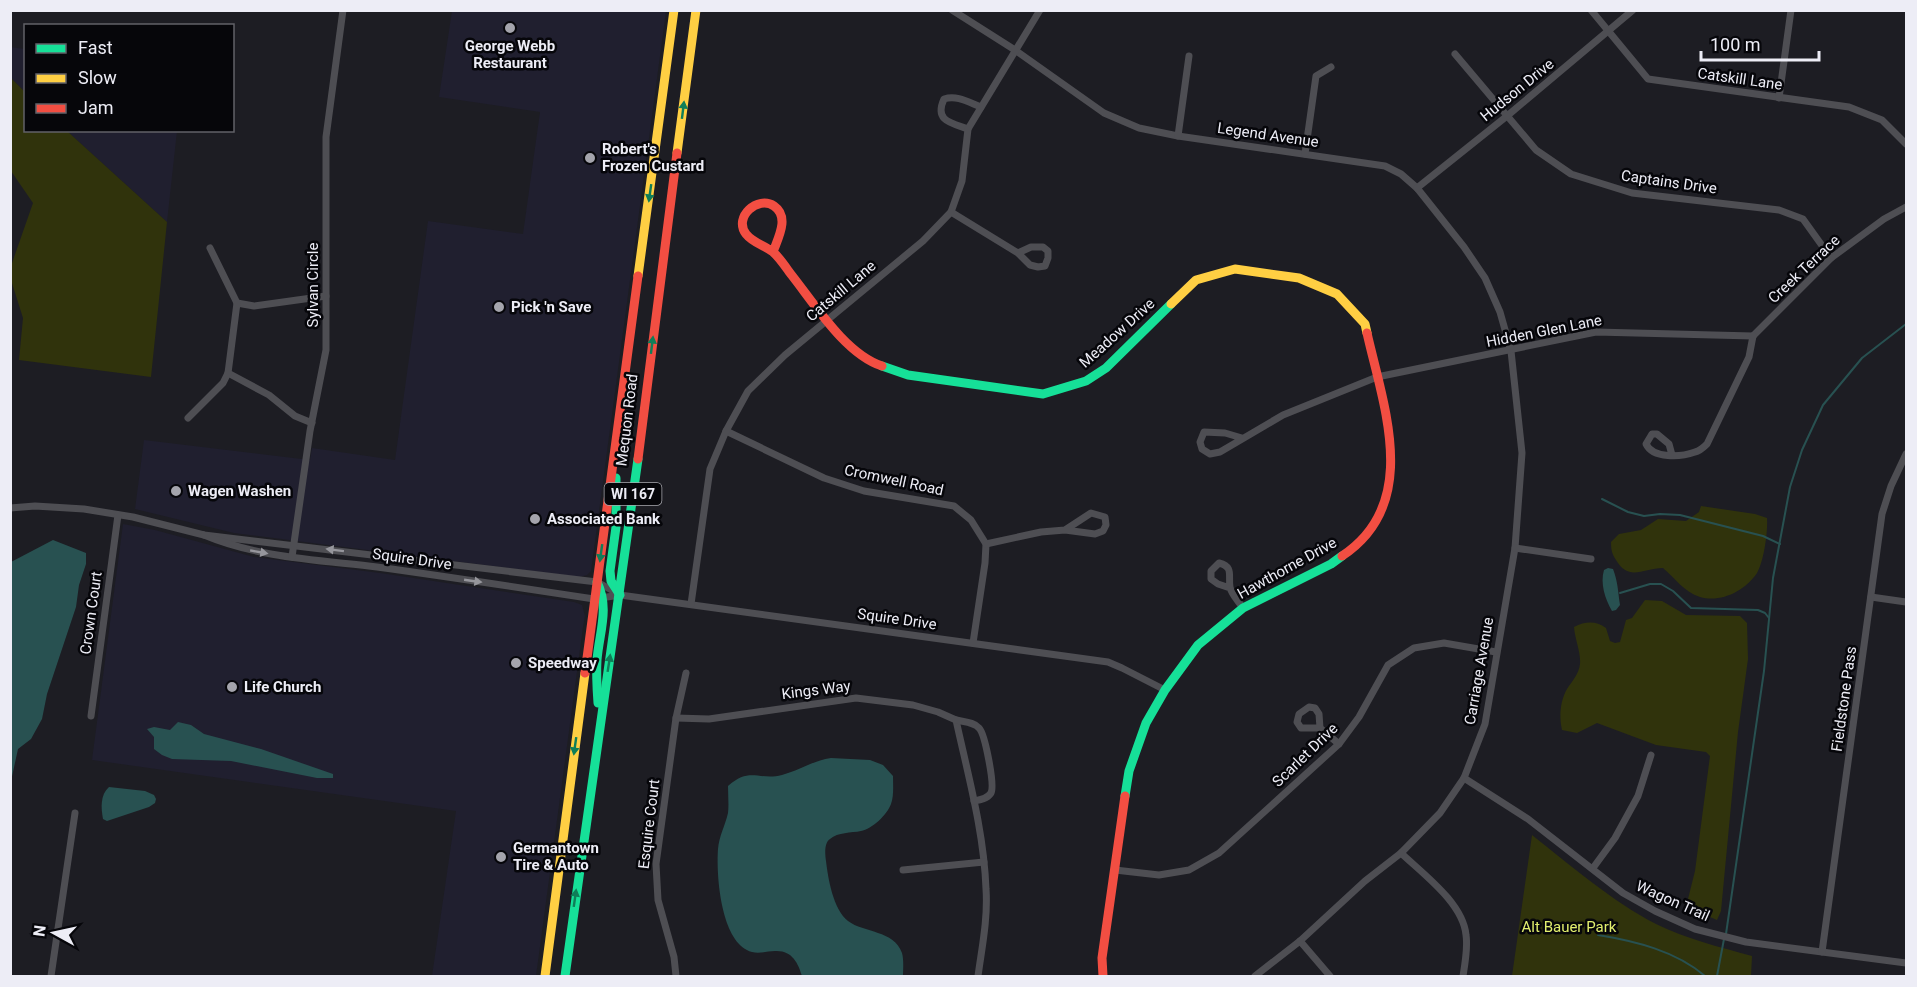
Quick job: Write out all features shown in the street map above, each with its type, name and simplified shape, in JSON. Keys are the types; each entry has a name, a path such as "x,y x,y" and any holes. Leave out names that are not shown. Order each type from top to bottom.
{"main road":[{"name":"Mequon Road","path":"597,582 674,10"},
{"name":"Mequon Road","path":"565,976 620,595 696,10"},
{"path":"762,204 773,206 781,213 783,223 773,252 745,234 742,223 745,214 752,206 762,204"},
{"name":"Meadow Drive","path":"773,252 849,347 874,364 908,375 1043,394 1086,381 1106,368 1196,280 1235,269 1299,278 1337,294 1365,324 1377,377"},
{"name":"Hawthorne Drive","path":"1104,976 1102,958 1129,771 1146,723 1165,690 1198,645 1243,608 1331,564 1358,546 1379,519 1391,483 1389,435 1377,377"},
{"path":"615,451 616,527 610,571 611,581 620,595"},
{"path":"546,976 599,598 603,591 597,582"},
{"path":"599,598 604,612 597,659 600,721"},
{"path":"551,928 570,930"}],"street":[{"name":"Sylvan Circle","path":"292,557 312,423 326,350 326,137 343,10"},
{"name":"Legend Avenue","path":"952,10 1015,50 1104,113 1139,128 1178,136 1385,166 1401,174 1417,188 1464,247 1485,278 1500,312 1511,351"},
{"name":"Catskill Lane","path":"692,604 710,469 726,431 748,391 785,355 923,241 951,212 962,181 968,129 1040,10"},
{"name":"Catskill Lane","path":"1591,10 1648,79 1849,107 1882,120 1906,144"},
{"name":"Hudson Drive","path":"1417,188 1633,10"},
{"path":"1779,98 1791,10"},
{"name":"Captains Drive","path":"1455,54 1536,150 1571,174 1632,193 1779,210 1803,219 1831,258"},
{"path":"1178,136 1189,57"},
{"path":"1305,154 1316,76 1331,67"},
{"path":"968,129 946,121 941,115 940,107 944,99 951,97 962,99 981,107"},
{"name":"Creek Terrace","path":"1754,336 1831,258 1884,219 1906,207"},
{"path":"951,212 1018,253"},
{"path":"188,418 223,383 228,373 237,303 210,248"},
{"path":"237,303 254,306 326,296"},
{"name":"Hidden Glen Lane","path":"1242,438 1225,433 1204,432 1200,442 1202,449 1210,454 1220,452 1283,415 1377,377 1596,332 1754,336"},
{"path":"1672,454 1698,452 1707,444 1749,357 1754,336"},
{"name":"Carriage Avenue","path":"1255,976 1300,941 1365,881 1401,853 1440,813 1464,778 1485,724 1515,548 1522,453 1511,351"},
{"path":"228,373 269,395 295,416 312,423"},
{"name":"Cromwell Road","path":"726,431 824,478 864,491 954,506 971,520 986,544"},
{"name":"Fieldstone Pass","path":"1822,952 1882,514 1891,486 1906,454"},
{"name":"Squire Drive","path":"11,506 84,509 118,515 204,535 246,550 292,557 599,598 620,595 692,604 1108,662 1165,690"},
{"path":"973,643 986,544 1041,532 1065,530 1095,534 1103,531 1106,525 1105,517 1091,513 1065,530"},
{"name":"Crown Court","path":"91,716 118,515"},
{"name":"Squire Drive","path":"204,535 597,582 620,595"},
{"path":"1515,548 1591,559"},
{"path":"1230,588 1243,608"},
{"path":"1871,597 1906,602"},
{"name":"Scarlet Drive","path":"1115,870 1159,875 1189,870 1219,853 1339,744 1359,717 1388,665 1414,648 1444,644 1496,652"},
{"name":"Esquire Court","path":"676,976 674,957 658,900 656,864 676,718 686,673"},
{"name":"Kings Way","path":"676,718 709,719 856,698 913,705 973,723 982,732 993,783 992,792 974,801"},
{"path":"957,720 984,861 986,919 978,976"},
{"path":"1320,728 1339,744"},
{"path":"1593,868 1615,838 1638,796 1651,755"},
{"name":"Wagon Trail","path":"1464,778 1528,819 1623,893 1695,929 1746,942 1906,963"},
{"path":"51,976 75,813"},
{"path":"1401,853 1452,902 1461,918 1466,934 1463,976"},
{"path":"903,870 984,861"},
{"path":"1300,941 1330,976"}],"shaded area":[{"path":"452,11 666,11 591,571 579,577 234,533 135,509 144,440 310,460 312,448 395,460 428,221 523,234 540,112 439,97"},
{"path":"10,47 24,49 24,91 11,78"},
{"path":"68,132 177,132 167,222"},
{"path":"123,524 155,530 254,557 380,573 582,605 585,616 536,976 432,976 456,811 92,760"},
{"path":"53,540 86,553 86,564 79,585 76,607 47,694 42,719 31,739 18,749 11,781 11,562"},
{"path":"1613,569 1615,574 1620,605 1612,611 1603,586 1604,570"},
{"path":"178,722 191,725 204,734 261,749 333,774 333,778 317,778 231,761 172,759 154,749 154,737 147,729 154,727 170,730"},
{"path":"831,758 870,760 883,765 893,776 892,801 883,817 865,830 833,837 827,843 825,855 832,893 843,916 855,925 886,936 898,946 903,956 903,976 802,976 790,955 781,951 752,952 742,946 733,936 727,923 718,875 718,849 728,813 728,786 749,775 782,775"},
{"path":"109,787 145,791 154,795 155,803 107,821 103,819 102,802"}],"green space":[{"path":"11,78 24,91 24,132 68,132 167,222 151,377 19,360 23,318 11,280 11,266 33,203 11,171"},
{"path":"1701,506 1767,518 1762,561 1757,573 1746,585 1724,597 1700,597 1684,588 1663,568 1631,572 1621,567 1612,552 1611,542 1619,534 1641,530 1658,519 1686,521 1699,512"},
{"path":"1645,600 1662,601 1686,615 1740,616 1747,623 1748,659 1738,732 1721,911 1717,920 1691,909 1688,899 1695,871 1710,756 1706,752 1656,745 1597,723 1577,733 1562,730 1560,714 1563,699 1580,664 1574,627 1595,623 1606,628 1610,641 1620,642 1626,620 1632,618"},
{"name":"Alt Bauer Park","path":"1532,835 1608,894 1656,924 1715,946 1752,956 1751,976 1512,976"}],"waterway":[{"path":"1726,934 1764,671 1773,578 1790,487 1802,450 1823,405 1862,358 1906,324"},
{"path":"1602,499 1628,512 1644,516 1680,515 1763,536 1780,544"},
{"path":"1620,593 1650,584 1661,584 1673,591 1691,608 1758,610 1769,618"},
{"path":"1598,935 1654,948 1694,967 1705,976"},
{"path":"1717,976 1724,939"}],"traffic: fast":[{"path":"882,366 908,375 1043,394 1086,381 1106,368 1171,304"},
{"path":"565,976 638,459"},
{"path":"616,478 616,527 610,571 611,581 620,595"},
{"path":"1125,796 1129,771 1146,723 1165,690 1198,645 1243,608 1331,564 1342,556"},
{"path":"597,582 603,602 603,621 597,660 598,703"}],"traffic: slow":[{"path":"638,276 674,10"},
{"path":"677,153 696,10"},
{"path":"1171,304 1196,280 1235,269 1299,278 1337,294 1365,324 1367,333"},
{"path":"545,976 585,673"}],"traffic: jam":[{"path":"638,459 677,153"},
{"path":"773,252 780,234 781,216 774,206 761,203 745,215 743,227 746,234 777,256 831,326 855,351 882,366"},
{"path":"585,673 638,276"},
{"path":"1342,556 1366,535 1382,510 1389,482 1390,453 1387,423 1367,333"},
{"path":"1103,976 1102,958 1125,796"}],"place":[{"name":"George Webb Restaurant","path":"510,28"},
{"name":"Robert's Frozen Custard","path":"590,158"},
{"name":"Pick 'n Save","path":"499,307"},
{"name":"Wagen Washen","path":"176,491"},
{"name":"Associated Bank","path":"535,519"},
{"name":"Speedway","path":"516,663"},
{"name":"Life Church","path":"232,687"},
{"name":"Germantown Tire & Auto","path":"501,857"}]}
